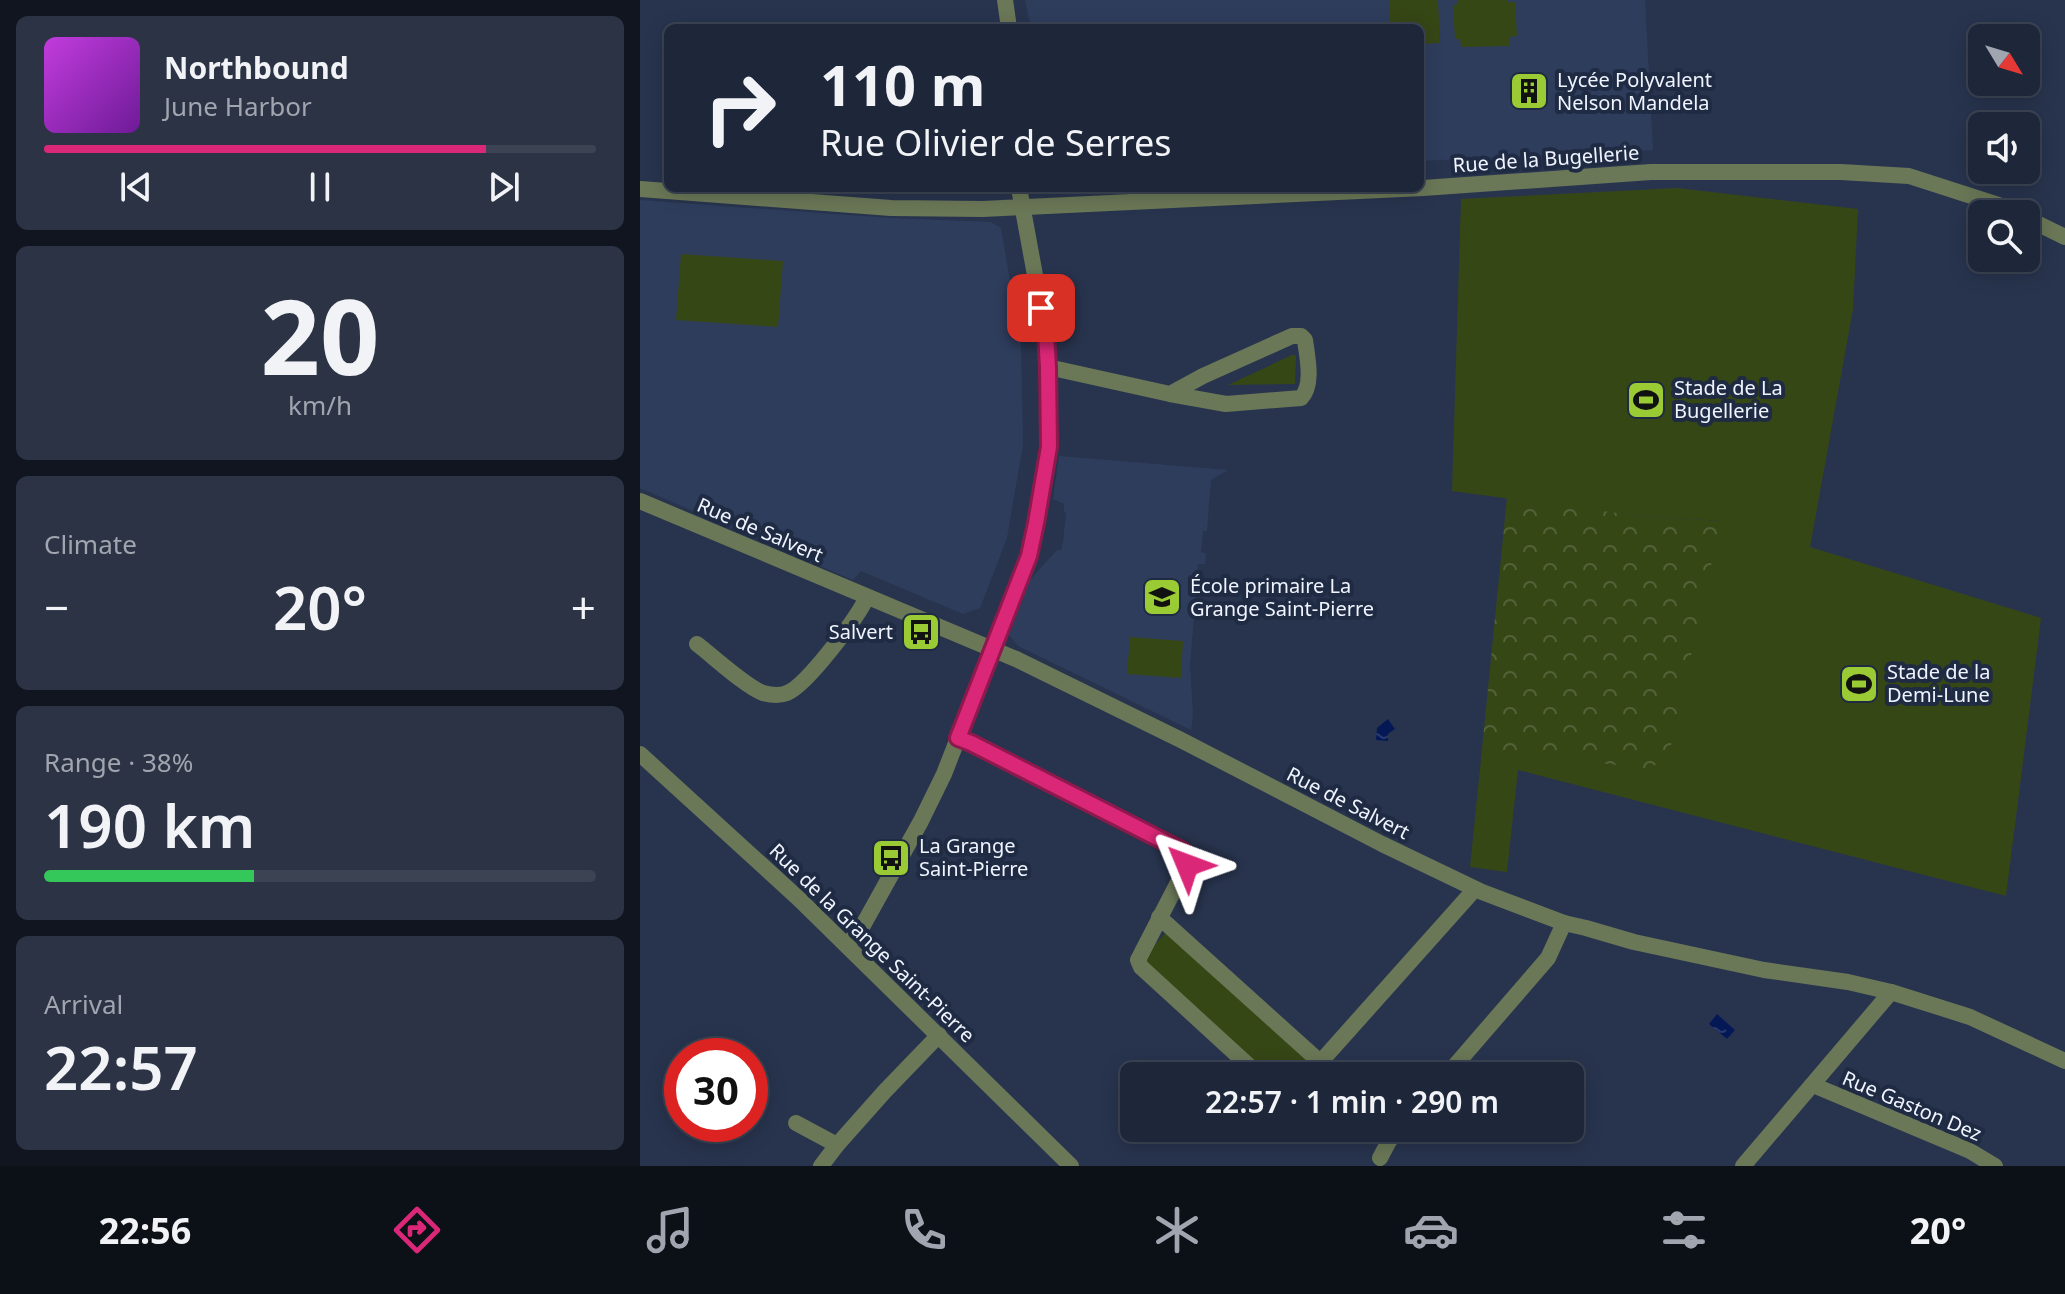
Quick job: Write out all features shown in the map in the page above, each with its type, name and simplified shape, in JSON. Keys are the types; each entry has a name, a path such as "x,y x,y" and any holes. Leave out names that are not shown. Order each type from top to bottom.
{"street":[{"path":"1005,0 1008,24"},
{"name":"Rue de la Bugellerie","path":"1424,188 1651,172 1841,172 1909,176 1983,200"},
{"name":"Rue de la Bugellerie","path":"640,189 664,191"},
{"name":"Rue de la Bugellerie","path":"680,192 891,208 1022,208 1343,192"},
{"path":"847,945 862,927 944,774 1029,556 1049,447 1048,367 1046,335 1020,192"},
{"path":"2040,225 2065,237"},
{"path":"1048,367 1205,402 1226,404 1301,398 1308,386 1305,340 1301,336 1292,336 1170,394"},
{"name":"Rue de Salvert","path":"640,501 991,649 1120,710 1475,889 1564,923 1634,942 1764,970 1848,982 1891,992 1970,1017 2065,1061"},
{"path":"697,644 754,688 765,694 786,694 808,676 867,597"},
{"path":"958,738 1183,851 1187,865 1138,960 1141,967 1245,1062"},
{"name":"Rue de la Grange Saint-Pierre","path":"640,754 798,898 1071,1166"},
{"path":"1159,917 1320,1062 1475,889"},
{"path":"1458,1062 1548,958 1564,923"},
{"path":"1743,1166 1891,992"},
{"path":"821,1166 885,1091 939,1035"},
{"name":"Rue Gaston Dez","path":"1813,1085 1970,1151 1995,1166"},
{"path":"796,1123 837,1145"},
{"path":"1380,1158 1388,1142"}],"shaded area":[{"path":"1025,0 1645,0 1653,150 1424,161 1424,24 1030,24"},
{"path":"640,200 991,222 1001,228 1021,345 1023,444 1007,538 980,608 963,614 861,571 853,580 640,488"},
{"name":"École primaire La Grange Saint-Pierre","path":"1059,456 1228,470 1211,480 1207,531 1203,531 1201,552 1206,553 1205,564 1198,564 1190,666 1191,730 1018,646 1009,635 1030,580 1057,550 1061,550 1066,513 1064,504 1053,499"}],"green space":[{"path":"1389,0 1438,0 1440,43 1424,44 1424,24 1390,24"},
{"path":"1458,0 1515,2 1517,36 1509,37 1510,46 1461,47 1460,39 1455,39 1453,5 1458,4"},
{"path":"1677,188 1858,209 1853,309 1810,547 2041,618 2006,896 1518,770 1507,872 1470,867 1482,749 1506,751 1721,521 1638,516 1452,491 1461,199"},
{"path":"681,254 783,261 778,327 676,320"},
{"path":"1292,355 1296,358 1295,384 1228,385"},
{"path":"1507,497 1638,516 1721,521 1669,754 1650,769 1482,749"},
{"path":"1130,637 1183,641 1181,678 1127,674"},
{"path":"1167,931 1313,1060 1251,1062 1142,960"}],"water":[{"path":"1388,719 1395,729 1388,734 1388,741 1376,740 1377,728"},
{"path":"1717,1014 1735,1030 1727,1039 1709,1024"}],"place":[{"name":"Lycée Polyvalent Nelson Mandela","path":"1529,91"},
{"name":"Stade de La Bugellerie","path":"1646,400"},
{"name":"École primaire La Grange Saint-Pierre","path":"1162,597"},
{"name":"Salvert","path":"921,632"},
{"name":"Stade de la Demi-Lune","path":"1859,684"},
{"name":"La Grange Saint-Pierre","path":"891,858"}],"route":[{"path":"1041,308 1048,367 1049,447 1036,523 1029,556 958,738 1183,851 1187,865"}]}
